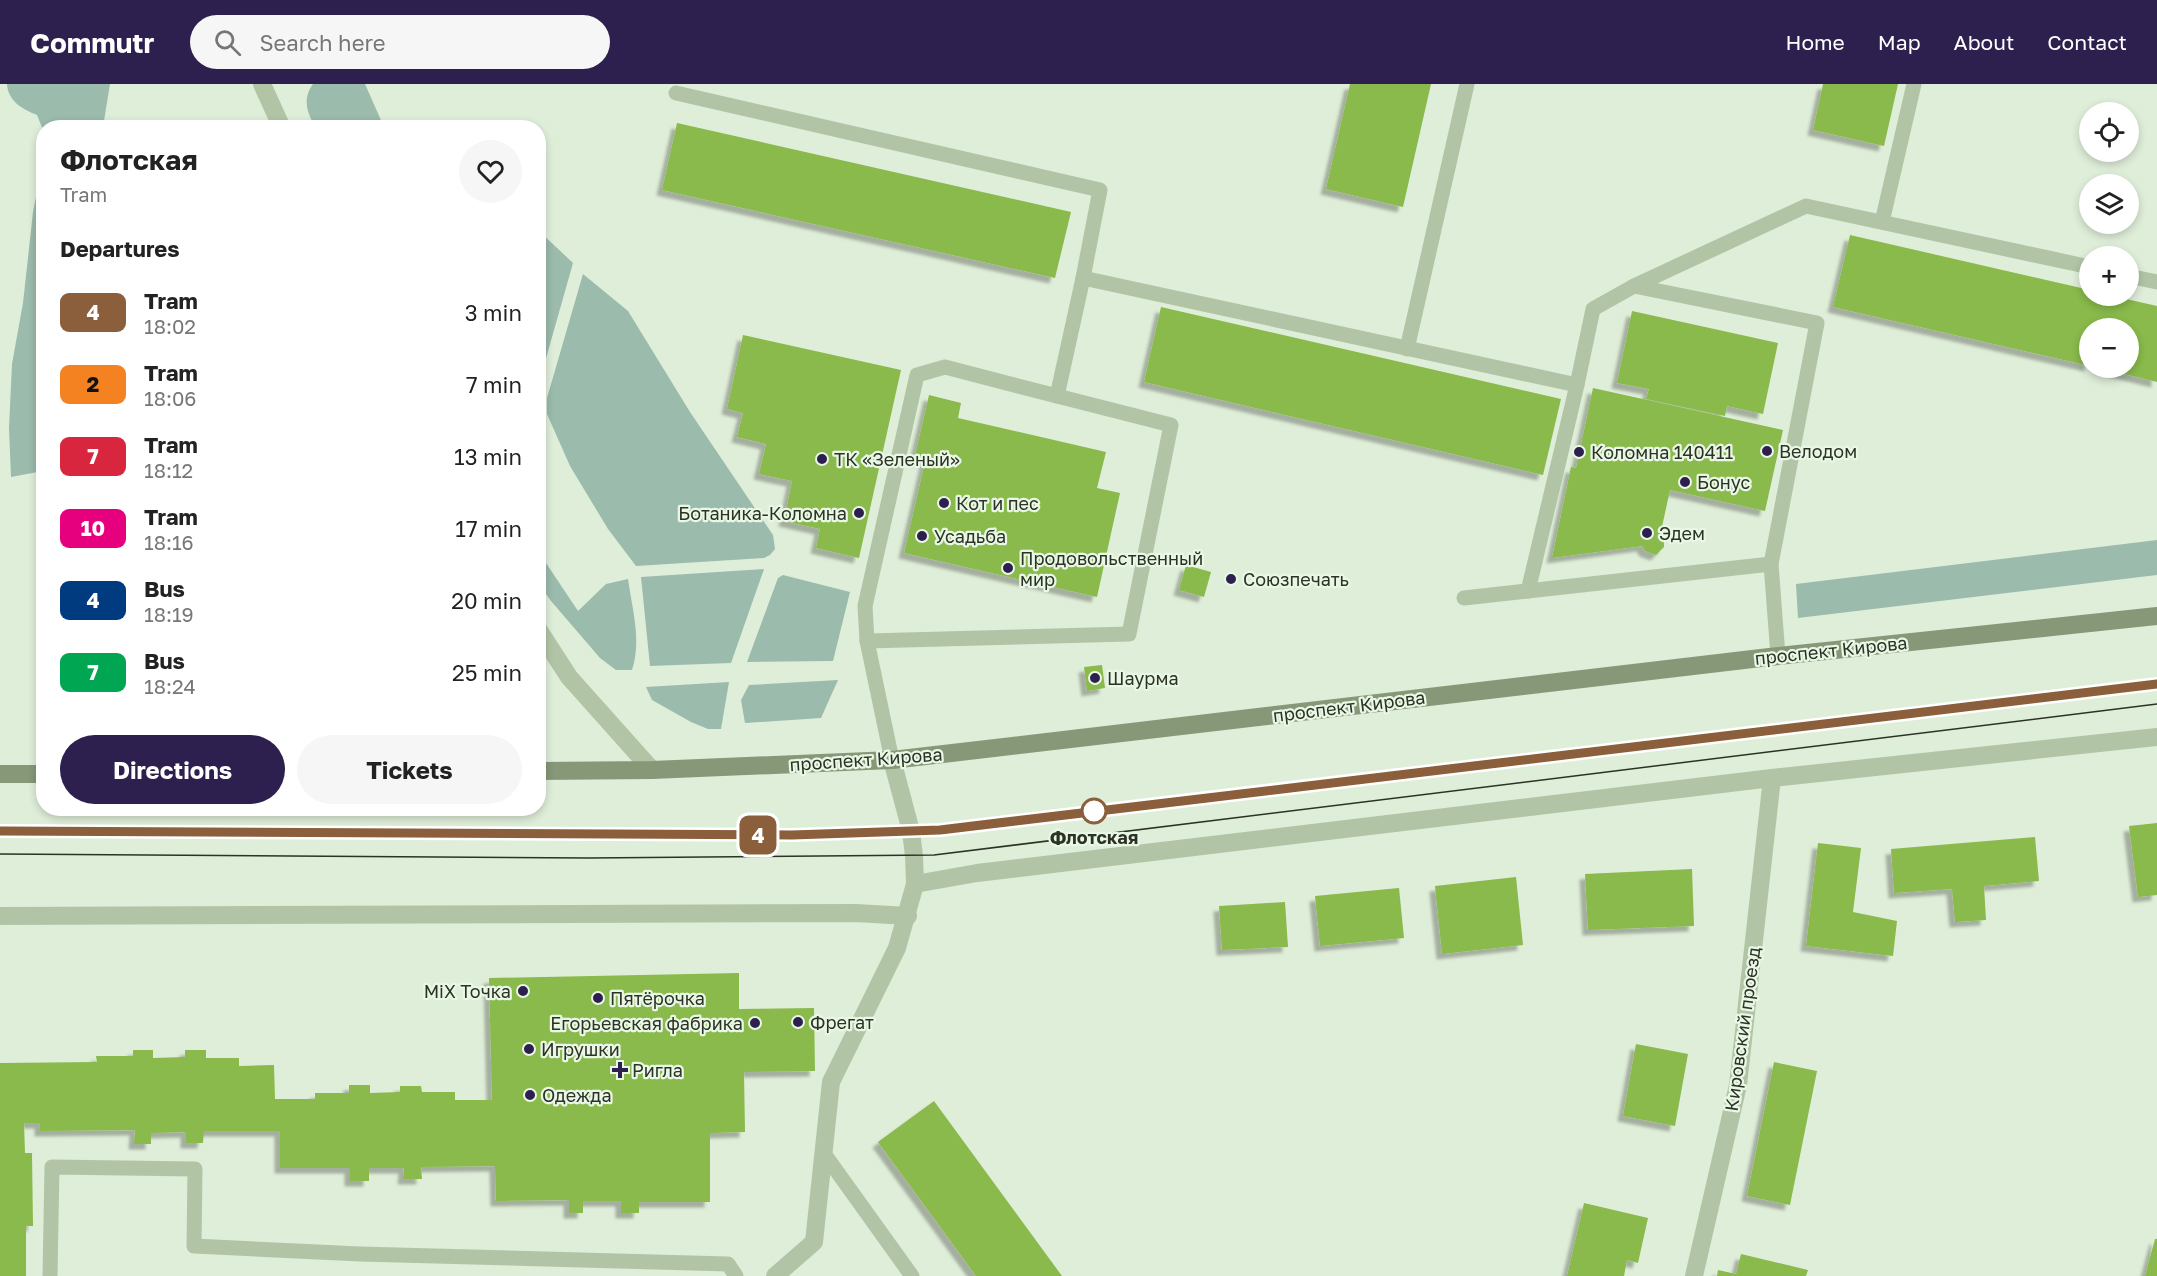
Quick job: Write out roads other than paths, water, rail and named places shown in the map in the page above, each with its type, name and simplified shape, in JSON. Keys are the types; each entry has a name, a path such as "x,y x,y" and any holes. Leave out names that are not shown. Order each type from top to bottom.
{"main road":[{"name":"проспект Кирова","path":"546,771 652,770 892,760 1778,656 2157,616"},
{"path":"0,774 36,774"}],"street":[{"path":"262,84 278,120"},
{"path":"546,641 569,677 652,770"},
{"path":"915,884 989,872 1772,778 2157,737"},
{"path":"775,1276 814,1242 831,1082 897,948 908,916 915,884 914,856 911,831 892,760"},
{"name":"Кировский проезд","path":"1694,1276 1738,1085 1772,778"},
{"path":"0,916 856,913 908,916"}],"lane":[{"path":"1407,349 1467,84"},
{"path":"1882,222 1914,84"},
{"path":"676,93 1100,189 1057,396"},
{"path":"1528,591 1593,309 1634,286 1806,206 2079,265"},
{"path":"1083,278 1577,385"},
{"path":"2139,278 2157,282"},
{"path":"1634,286 1817,323 1771,564 1778,656"},
{"path":"867,641 1129,634 1171,425 945,367 917,375 865,606 867,641 892,760"},
{"path":"1464,598 1771,564"},
{"path":"823,1152 912,1276"},
{"path":"50,1276 52,1167 195,1168 194,1246 372,1254 728,1264 736,1276"}],"tram line":[{"path":"0,831 792,835 940,830 2157,684"},
{"name":"4","path":"0,831 792,835 940,830 2157,684"},
{"path":"0,854 589,858 934,855 2157,704"}],"place":[{"name":"Велодом","path":"1767,451"},
{"name":"Коломна 140411","path":"1579,452"},
{"name":"ТК «Зеленый»","path":"822,459"},
{"name":"Бонус","path":"1685,482"},
{"name":"Кот и пес","path":"944,503"},
{"name":"Ботаника-Коломна","path":"859,513"},
{"name":"Эдем","path":"1647,533"},
{"name":"Усадьба","path":"922,536"},
{"name":"Продовольственный мир","path":"1008,568"},
{"name":"Союзпечать","path":"1231,579"},
{"name":"Шаурма","path":"1095,678"},
{"name":"Флотская","path":"1094,811"},
{"name":"MiX Точка","path":"523,991"},
{"name":"Пятёрочка","path":"598,998"},
{"name":"Фрегат","path":"798,1022"},
{"name":"Егорьевская фабрика","path":"755,1023"},
{"name":"Игрушки","path":"529,1049"},
{"name":"Ригла","path":"620,1070"},
{"name":"Одежда","path":"530,1095"}]}
